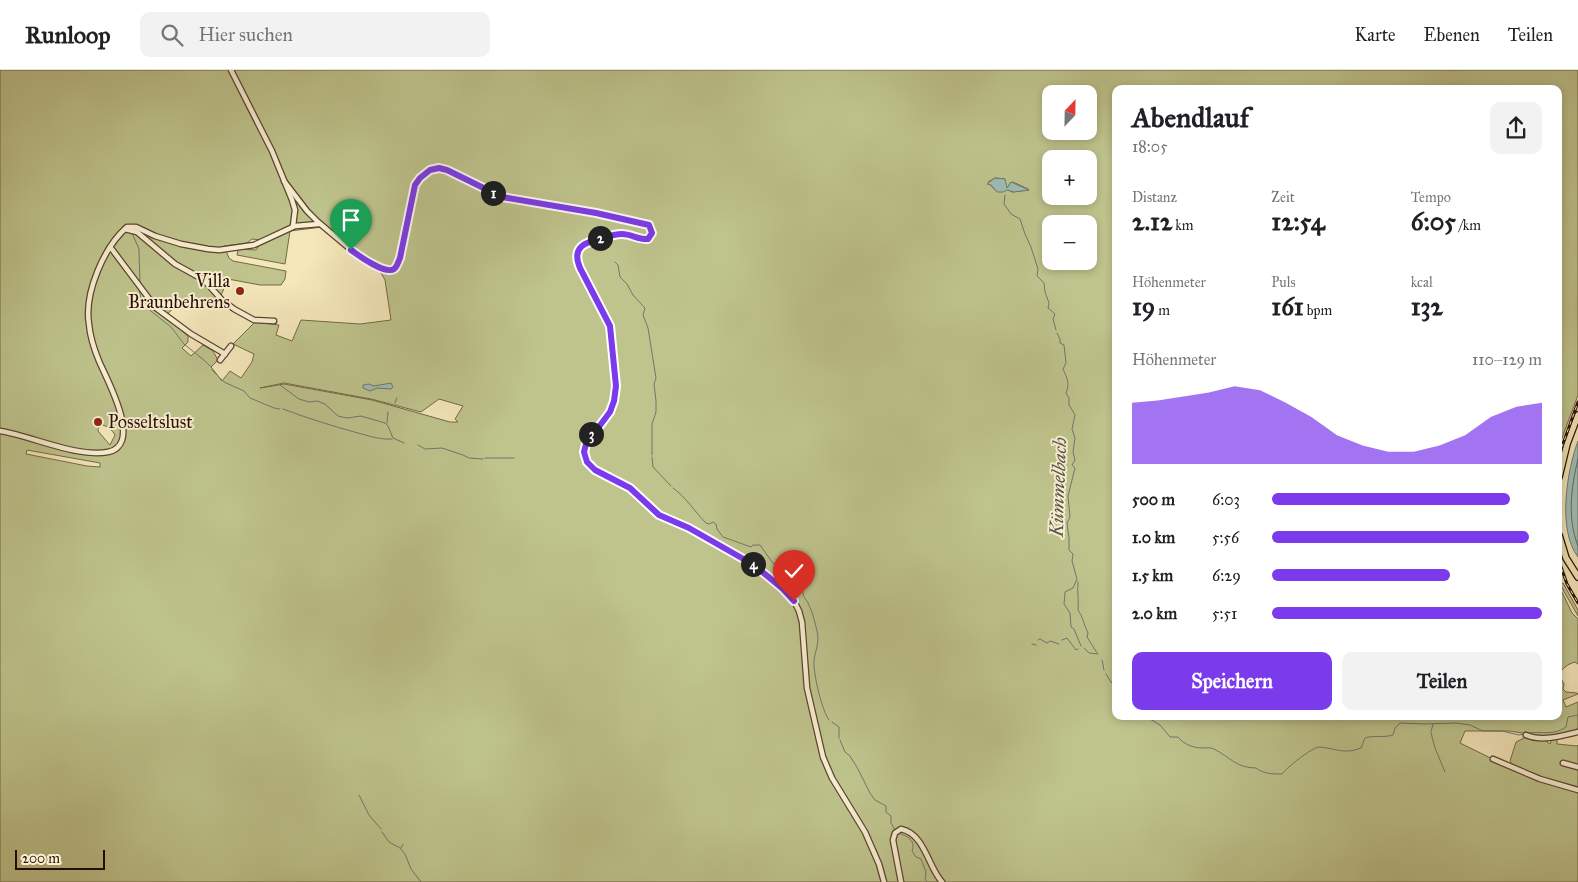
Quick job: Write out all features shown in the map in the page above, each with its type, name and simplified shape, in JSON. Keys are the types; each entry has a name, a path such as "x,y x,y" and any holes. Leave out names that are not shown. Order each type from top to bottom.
{"main road":[{"path":"1562,465 1567,444 1578,415"},
{"path":"1562,545 1566,558 1578,577"}],"street":[{"path":"231,70 272,151 294,205 293,226"},
{"path":"284,181 307,211 321,224 358,255 384,270 393,270 400,258 415,185 430,170 439,168 447,170 502,197 644,223 651,227 652,234 647,239 617,234 588,242 581,246 577,253 580,268 610,326 616,386 610,412 586,444 584,452 586,459 595,470 630,488 656,513 689,528 754,565 793,599 799,610 802,622 806,684 823,757 834,781 865,832 879,864 884,882"},
{"path":"0,431 26,436 56,446 83,452 107,452 118,446 122,434 121,416 93,346 88,322 88,311 101,263 124,229 129,226 135,226 173,241 216,250 254,245 293,226 321,224"},
{"path":"124,229 137,232 175,264 204,280 222,300 234,309 254,320 274,321"},
{"path":"111,248 158,310 191,334 225,354"},
{"path":"220,360 231,346"},
{"path":"1526,735 1554,738 1578,732"},
{"path":"1493,759 1540,779 1578,790"},
{"path":"1563,763 1578,767"},
{"path":"900,882 893,838 896,832 902,830 910,834 922,847 935,873 942,882"}],"green space":[{"path":"0,70 1578,70 1578,395 1562,438 1562,85 1112,85 1112,720 1562,720 1562,680 1564,684 1563,689 1566,692 1578,694 1563,700 1566,707 1578,702 1578,730 1553,736 1510,731 1465,731 1460,743 1523,774 1578,791 1578,882 0,882","holes":["995,178 1005,179 996,191 988,182","1013,182 1028,189 1029,190 1012,192 1007,189 1010,183","322,227 381,273 385,280 391,320 360,324 301,320 292,341 276,335 279,325 255,322 233,344 254,354 252,362 241,378 230,371 222,381 211,367 218,360 213,351 203,345 191,356 182,348 188,342 188,336 165,316 177,305 186,302 219,300 228,279 260,285 281,285 285,279 286,271 233,261 229,258 224,246 247,243 252,239 260,240 261,242 256,250 240,249 237,255 285,264 290,231","284,383 371,399 421,412 439,399 463,406 455,419 458,422 450,422 372,400 284,384 260,388","102,425 110,428 115,435 110,445 98,429","27,450 100,463 100,467 26,454"]},
{"path":"1562,584 1578,610 1578,616 1562,588"},
{"path":"1562,592 1572,613 1578,619 1578,664 1575,662 1562,671"},
{"path":"1528,736 1548,739 1547,742 1550,744 1552,739 1557,738 1557,744 1578,745 1578,765 1561,761 1560,764 1578,768 1578,789 1531,775 1522,771 1510,761 1516,742"}],"water":[{"path":"995,178 1005,179 1007,188 1011,182 1029,190 997,192 991,185 987,184"},
{"path":"391,383 393,387 391,389 377,388 370,391 363,388 363,385 369,384 374,386"},
{"path":"1578,441 1578,557 1568,532 1566,500 1570,468"}],"waterway":[{"name":"Kümmelbach","path":"1005,195 1004,204 1011,214 1020,219 1031,247 1038,269 1037,276 1044,283 1049,303 1048,308 1055,314 1053,319 1056,330"},
{"path":"132,233 139,249 140,284"},
{"path":"615,262 618,265 620,277 645,308 643,315 648,328 656,378 654,384 656,412 652,424 652,455"},
{"path":"139,289 142,304 171,327 184,344 211,367"},
{"name":"Kümmelbach","path":"1057,333 1060,343 1064,345 1066,363 1063,369 1068,384 1066,393 1069,398 1069,405 1075,415 1072,429 1075,438 1073,452 1075,460 1072,465 1075,468 1068,496 1070,517 1067,523 1069,550 1073,554 1072,561 1077,579 1073,588 1065,592 1064,604 1070,613 1071,627 1074,629 1081,646"},
{"path":"212,370 224,382 244,391 250,398 280,409"},
{"path":"280,385 299,399 325,404 338,416 347,418 361,416 385,423 393,438 404,443"},
{"path":"395,403 397,398"},
{"path":"283,409 366,435 392,439"},
{"path":"387,423 388,412"},
{"path":"418,445 425,449 442,448 469,458 483,459"},
{"path":"652,457 653,467 671,486"},
{"path":"485,458 514,458"},
{"path":"673,488 706,523 713,522 716,524 723,537 751,547 753,545 760,545 781,572 794,578 795,584 802,588 804,597 812,611 818,635 814,661 815,674 818,692 829,720"},
{"path":"1078,582 1078,610 1088,633 1087,637 1097,653"},
{"path":"1062,640 1067,638 1076,650 1078,649"},
{"path":"1038,640 1059,644"},
{"path":"1032,644 1036,645"},
{"name":"Kümmelbach","path":"1084,648 1089,653 1098,654"},
{"name":"Kümmelbach","path":"1102,660 1104,670"},
{"name":"Kümmelbach","path":"1106,674 1112,683"},
{"name":"Kümmelbach","path":"1528,733 1547,733 1561,730 1566,727 1568,717 1578,715"},
{"name":"Kümmelbach","path":"1152,720 1160,725 1170,737 1178,737 1186,744 1199,748 1213,748 1238,764 1249,768 1256,768 1265,773 1275,774 1282,774 1311,750 1319,747 1344,751 1355,750 1361,748 1365,738 1393,735 1395,728 1400,723 1456,723 1470,725 1483,731 1524,734"},
{"path":"832,722 839,727 839,738"},
{"path":"1431,732 1433,724"},
{"path":"1431,733 1445,772"},
{"path":"840,740 845,752 850,756 858,769 870,793 875,800 886,806 886,812 891,816 891,823 895,830"},
{"path":"359,795 369,815 381,829"},
{"path":"382,832 389,842 400,848 405,854 411,869 421,882"},
{"path":"898,833 908,837 912,842 912,851 916,857 921,859 926,872 925,879 927,882"},
{"path":"401,848 403,844"}],"railway":[{"path":"1562,447 1578,402"},
{"path":"1562,570 1567,584 1578,603"}],"place":[{"name":"Villa Braunbehrens","path":"240,291"},
{"name":"Posseltslust","path":"98,422"}],"route":[{"path":"351,250 384,270 393,270 400,258 415,185 424,174 439,168 447,170 502,197 596,213 649,225 652,233 651,237 646,240 617,234 588,242 581,246 577,253 580,268 606,315 610,326 616,386 610,412 590,436 586,444 584,449 586,459 595,470 630,488 656,513 689,528 763,571 794,601"}]}
